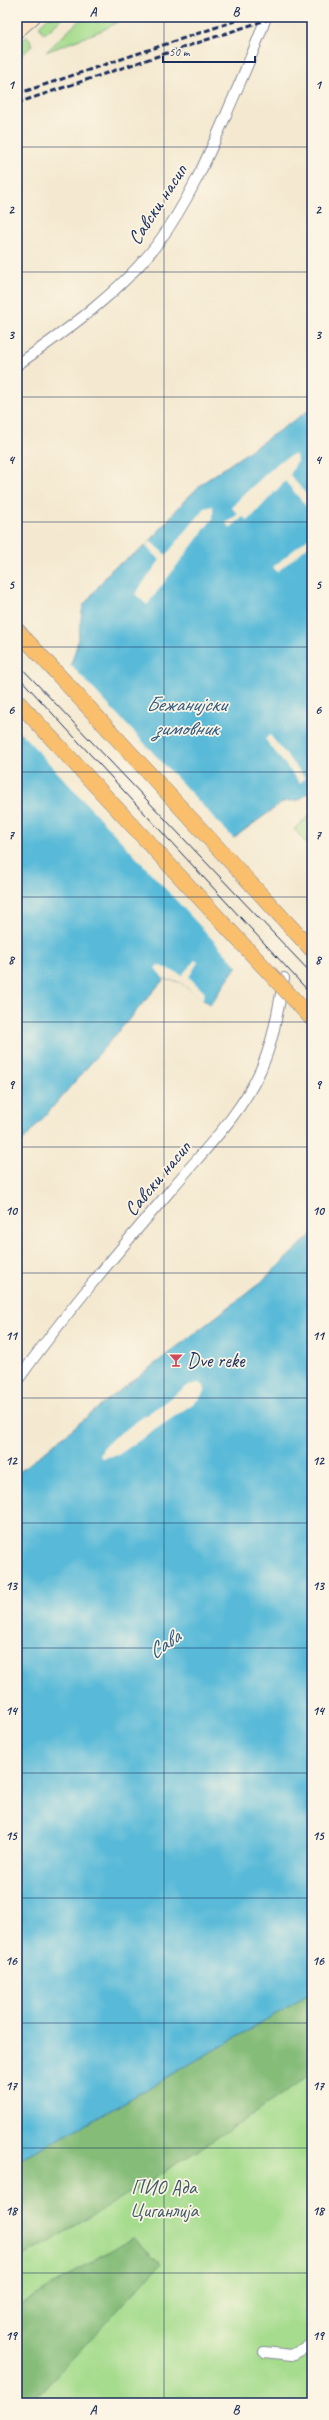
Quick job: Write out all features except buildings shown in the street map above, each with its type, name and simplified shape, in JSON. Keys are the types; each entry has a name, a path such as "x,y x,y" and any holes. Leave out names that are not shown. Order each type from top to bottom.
{"main road":[{"path":"17,31 33,17"},
{"path":"17,630 312,950"},
{"path":"17,701 312,1019"}],"street":[{"name":"Савски насип","path":"17,366 88,313 141,262 158,242 202,170 256,46 266,17"},
{"name":"Савски насип","path":"17,1381 73,1304 222,1129 252,1085 261,1068 269,1045 284,978"},
{"path":"264,2352 292,2355 312,2344"}],"green space":[{"path":"48,17 64,17 46,33 43,33 39,26"},
{"path":"83,17 126,17 103,30 46,52"},
{"path":"26,37 30,39 32,46 17,59 17,45"},
{"path":"312,814 312,850 294,829"},
{"name":"ПИО Ада Циганлија","path":"312,1793 312,2403 17,2403 17,1995"},
{"path":"312,1993 312,2073 240,2123 167,2170 17,2260 17,2160 92,2121"},
{"path":"133,2237 161,2264 33,2400 34,2403 17,2403 17,2307"}],"water":[{"name":"Бежанијски зимовник","path":"312,408 312,790 299,800 283,802 220,848 187,896 243,957 210,1005 180,982 164,979 17,1148 17,733 40,739 51,728 77,645 83,606 112,569 146,546 184,501 204,482"},
{"name":"Сава","path":"312,1234 312,1993 92,2121 17,2160 17,1474 109,1399 260,1283"}],"pier":[{"path":"292,455 296,455 297,461 290,475 312,501 312,513 285,481 248,521 243,517 230,528 226,523 238,514 232,508 240,498 279,462"},
{"path":"213,506 213,518 147,605 135,594 160,560 146,546 150,541 166,555 205,508"},
{"path":"312,535 312,543 277,572 273,567"},
{"path":"69,663 234,839 222,849 190,896 245,957 238,967 20,732 43,736 49,727"},
{"path":"270,735 305,778 300,783 265,739"},
{"path":"195,960 198,962 189,977 205,993 202,1000 180,982 164,979 155,968 158,965 182,975"},
{"path":"199,1383 204,1386 205,1391 197,1401 118,1455 102,1458 100,1456 103,1448 113,1438 189,1385"}],"tram line":[{"path":"17,663 312,974"},
{"path":"17,675 312,995"}],"railway":[{"path":"17,94 247,17"},
{"path":"17,103 275,17"}],"place":[{"name":"Dve reke","path":"176,1360"}]}
